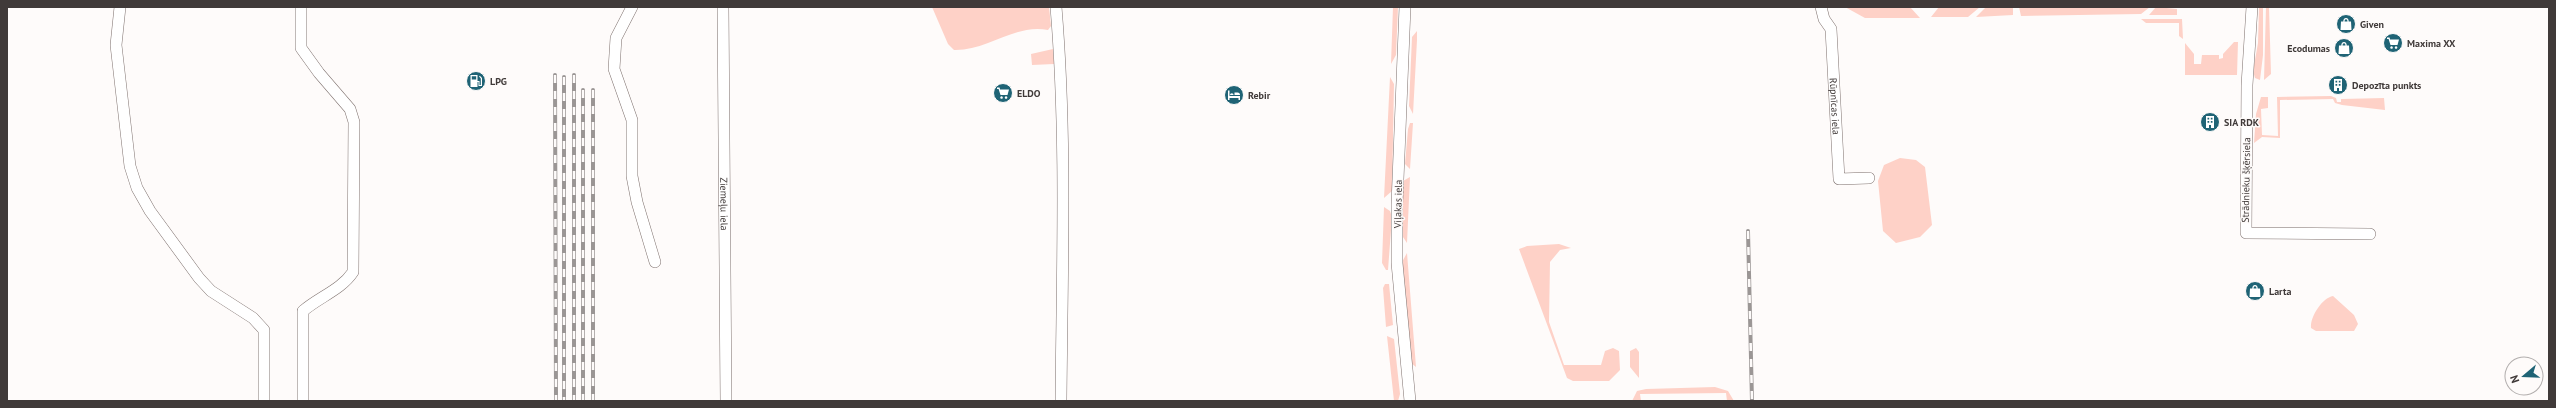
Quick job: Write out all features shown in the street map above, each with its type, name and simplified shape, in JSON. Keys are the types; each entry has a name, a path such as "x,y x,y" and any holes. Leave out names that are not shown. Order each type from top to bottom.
{"street":[{"path":"120,7 116,46 133,177 150,212 199,278 212,291 233,307 254,318 264,330 264,401"},
{"path":"301,7 301,48 319,73 350,109 354,122 353,272 346,282 313,302 303,311 303,401"},
{"path":"632,7 616,38 614,69 632,120 632,176 637,202 655,262"},
{"name":"Ziemeļu iela","path":"723,7 726,401"},
{"path":"1056,7 1060,45 1063,159 1061,401"},
{"name":"Viļakas iela","path":"1405,7 1397,204 1397,256 1410,401"},
{"name":"Rūpnīcas iela","path":"1821,7 1824,19 1831,29 1839,179 1869,178"},
{"name":"Strādnieku šķērsiela","path":"2252,7 2248,84 2246,233 2370,234"}],"shaded area":[{"path":"932,7 1049,7 1051,26 1048,30 1024,30 978,46 954,50 948,44"},
{"path":"1393,7 1398,7 1396,55 1391,64"},
{"path":"1845,7 1910,7 1920,18 1865,18"},
{"path":"1939,7 1980,7 1968,17 1931,17"},
{"path":"1986,7 2013,7 2013,15 1976,17"},
{"path":"2019,7 2150,7 2141,14 2021,16"},
{"path":"2156,7 2177,9 2177,15 2149,15"},
{"path":"2259,7 2263,7 2263,55 2260,80 2255,78 2253,71 2258,43"},
{"path":"2266,7 2269,7 2271,74 2264,80"},
{"path":"2141,19 2182,19 2183,39 2179,36 2179,23 2146,23"},
{"path":"1417,31 1413,114 1409,106 1412,37"},
{"path":"2234,42 2238,42 2237,75 2185,75 2185,43 2194,54 2194,64 2201,64 2202,55 2219,55 2219,59 2223,58 2223,54"},
{"path":"1053,49 1054,64 1032,65 1031,54"},
{"path":"1390,77 1394,84 1392,191 1384,198"},
{"path":"2331,96 2336,98 2337,102 2341,102 2341,99 2384,98 2385,110 2342,105 2335,103 2333,99 2280,100 2280,138 2262,137 2254,143 2256,114 2261,97 2268,97 2268,108 2261,109 2262,135 2278,136 2277,97"},
{"path":"1410,123 1413,123 1410,169 1405,164 1408,129"},
{"path":"1900,158 1916,160 1925,167 1932,225 1920,237 1896,243 1883,231 1878,181 1884,165"},
{"path":"1410,177 1407,243 1401,234 1403,181"},
{"path":"1384,207 1390,211 1392,217 1388,270 1386,270 1382,263"},
{"path":"1559,244 1571,248 1560,250 1550,262 1549,322 1564,365 1601,365 1605,351 1613,348 1619,351 1620,370 1609,381 1573,381 1567,378 1519,249 1527,246"},
{"path":"1407,253 1416,367 1411,363 1402,262"},
{"path":"1385,284 1389,284 1393,325 1386,327 1383,288"},
{"path":"2333,296 2354,315 2358,324 2354,331 2316,331 2311,328 2312,319 2321,304 2329,297"},
{"path":"1387,336 1394,339 1400,394 1398,401 1394,401"},
{"path":"1636,348 1639,352 1639,378 1630,367 1630,351"},
{"path":"1715,387 1728,391 1734,401 1727,401 1726,393 1640,394 1641,401 1632,401 1637,391 1646,389"}],"railway":[{"path":"555,75 556,401"},
{"path":"574,75 574,401"},
{"path":"564,77 564,401"},
{"path":"583,90 583,401"},
{"path":"593,90 593,401"},
{"path":"1748,231 1752,401"}],"place":[{"name":"Given","path":"2346,24"},
{"name":"Maxima XX","path":"2393,43"},
{"name":"Ecodumas","path":"2344,48"},
{"name":"LPG","path":"476,81"},
{"name":"Depozīta punkts","path":"2338,85"},
{"name":"ELDO","path":"1003,93"},
{"name":"Rebir","path":"1234,95"},
{"name":"SIA RDK","path":"2210,122"},
{"name":"Larta","path":"2255,291"}]}
